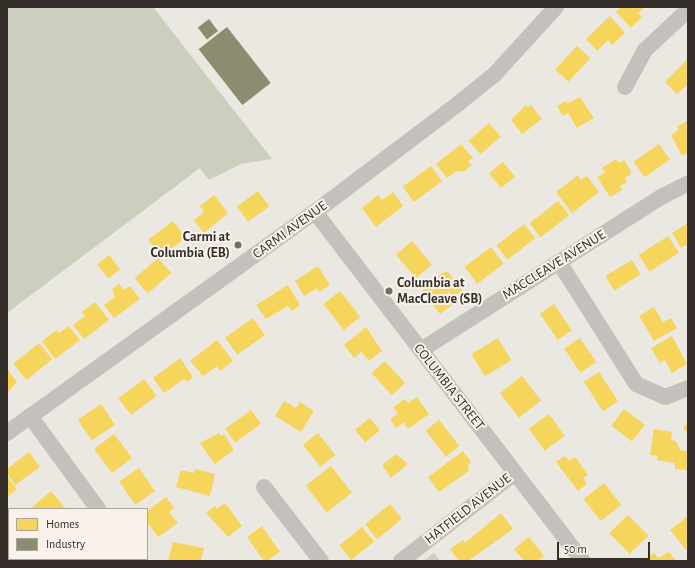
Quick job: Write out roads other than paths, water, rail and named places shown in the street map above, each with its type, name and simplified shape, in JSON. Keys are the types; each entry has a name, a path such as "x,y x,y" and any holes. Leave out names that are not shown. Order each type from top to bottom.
{"street":[{"name":"CARMI AVENUE","path":"7,432 315,212 494,75 556,7"},
{"path":"625,88 645,50 688,10"},
{"name":"MACCLEAVE AVENUE","path":"421,350 663,196 688,184"},
{"name":"COLUMBIA STREET","path":"315,212 583,561"},
{"path":"559,262 636,384 665,397 688,388"},
{"path":"30,416 97,508"},
{"name":"HATFIELD AVENUE","path":"401,561 515,473"},
{"path":"264,487 321,561"}],"place":[{"name":"Carmi at Columbia (EB)","path":"238,245"},
{"name":"Columbia at MacCleave (SB)","path":"389,291"}]}
